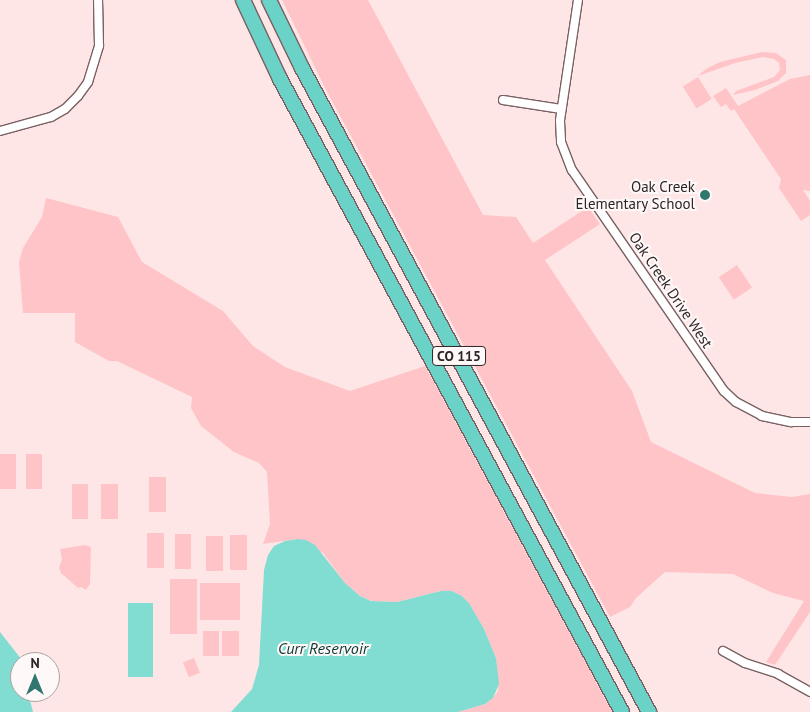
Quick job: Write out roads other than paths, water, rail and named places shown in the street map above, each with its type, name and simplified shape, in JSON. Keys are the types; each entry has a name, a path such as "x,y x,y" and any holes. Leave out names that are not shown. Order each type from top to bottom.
{"highway":[{"name":"CO 115","path":"243,0 280,79 622,712"},
{"name":"CO 115","path":"269,0 302,68 650,712"}],"street":[{"path":"0,131 51,117 65,109 78,96 88,82 99,46 98,0"},
{"name":"Oak Creek Drive West","path":"578,0 561,110 561,142 572,170 712,376 736,402 762,416 791,422 810,422"},
{"path":"503,100 561,110"},
{"path":"723,651 745,663 778,674 810,692"}],"water":[{"name":"Curr Reservoir","path":"306,540 315,545 345,583 360,596 371,601 397,602 441,591 452,591 462,596 469,603 484,629 496,658 499,684 493,698 485,704 458,712 231,712 252,689 259,665 264,570 268,555 274,546 285,541"},
{"path":"128,603 153,603 153,677 128,677"},
{"path":"0,632 16,652 10,652 10,702 30,702 33,712 0,712"}],"place":[{"name":"Oak Creek Elementary School","path":"705,195"}]}
